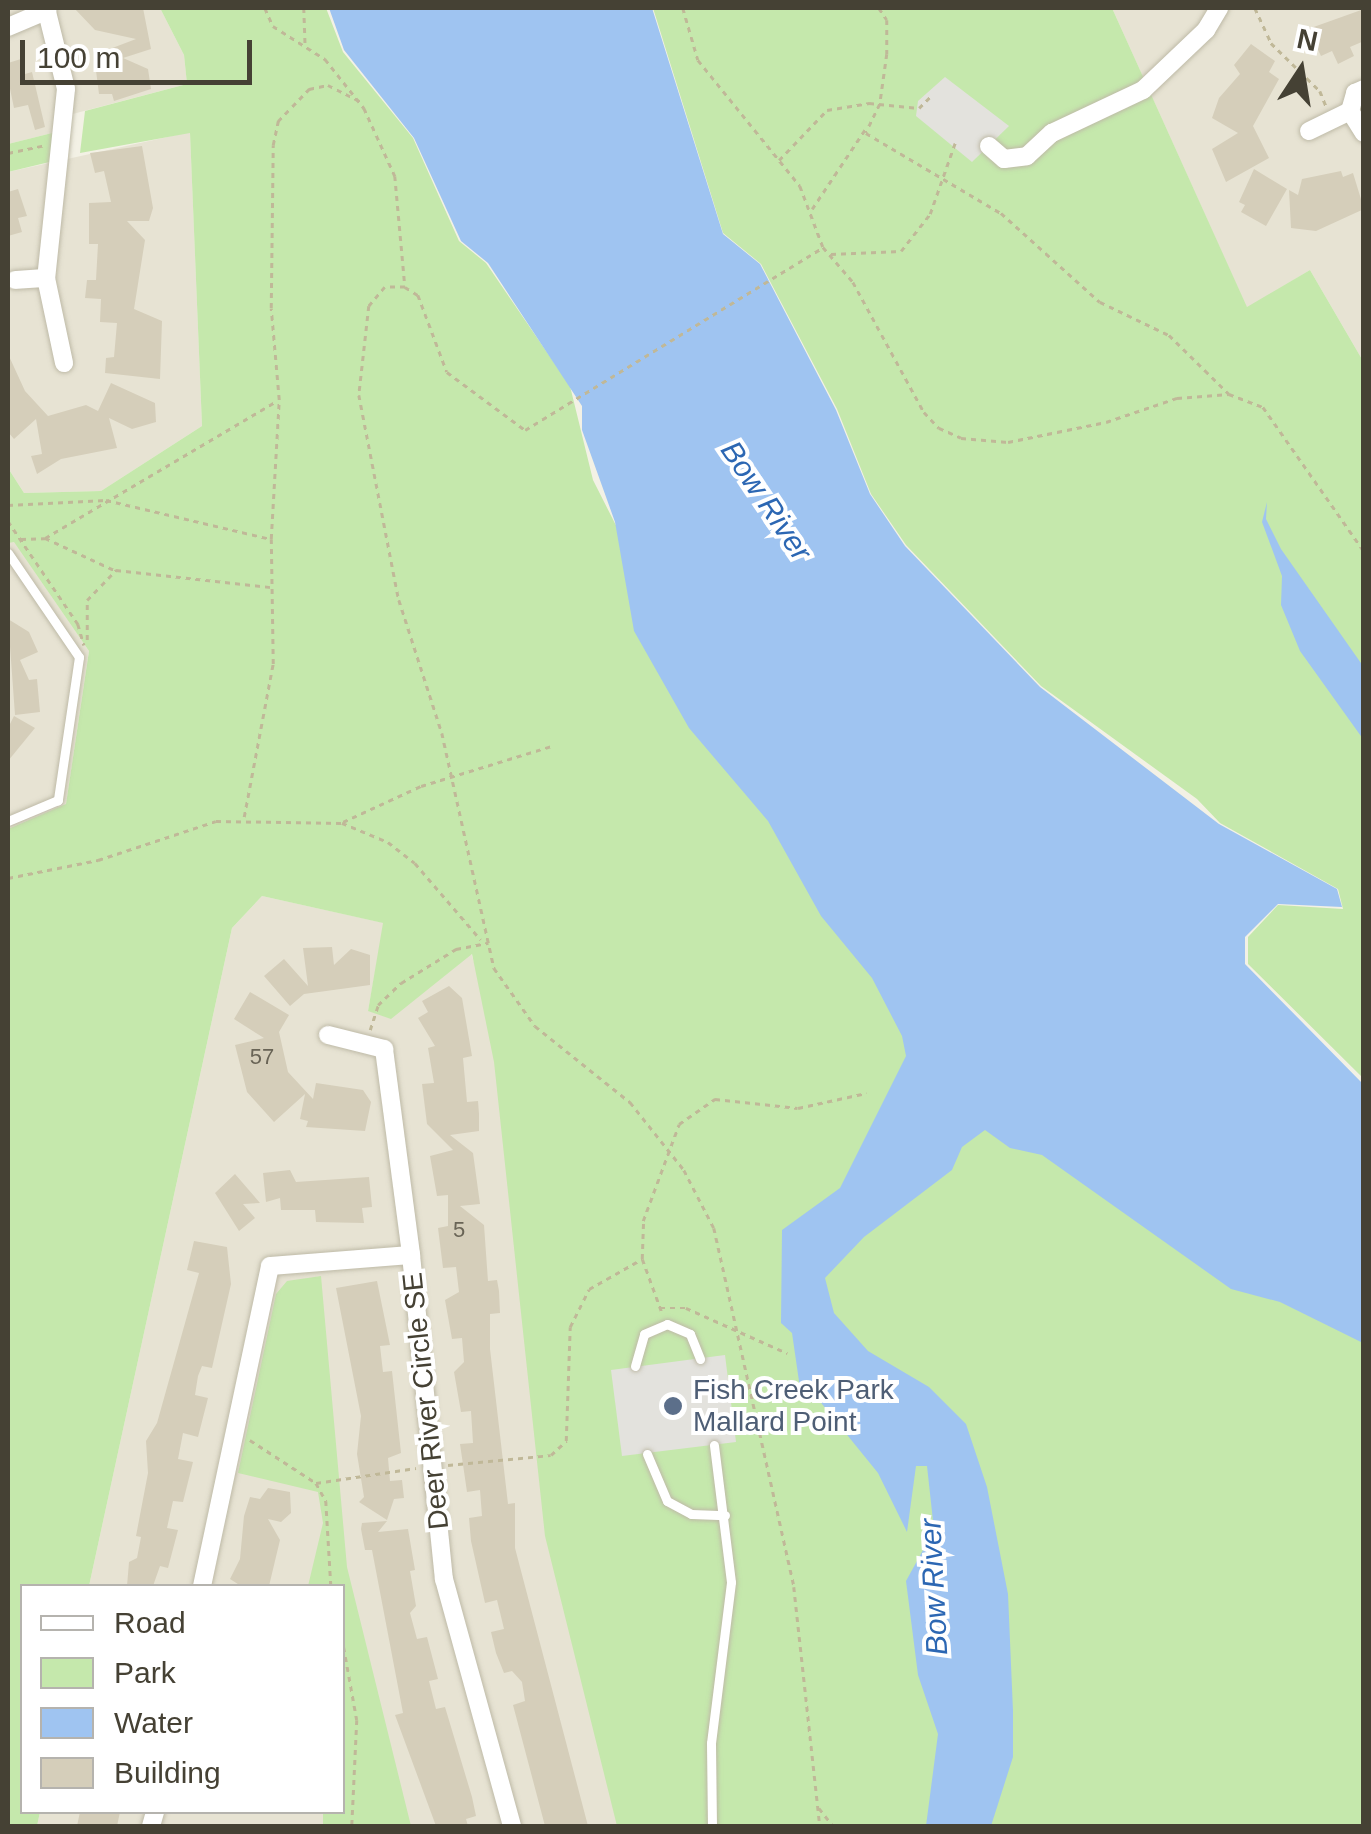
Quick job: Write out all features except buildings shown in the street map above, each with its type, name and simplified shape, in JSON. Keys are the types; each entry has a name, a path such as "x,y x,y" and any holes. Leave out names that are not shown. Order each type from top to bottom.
{"street":[{"path":"989,146 1004,159 1026,156 1052,133 1143,90 1206,30 1219,8"},
{"path":"8,27 47,9 63,60 64,140 46,278 64,363"},
{"path":"1309,131 1350,111 1355,93 1364,89"},
{"path":"1350,111 1364,133"},
{"path":"14,280 46,278"},
{"path":"328,1035 384,1048 411,1255"},
{"name":"Deer River Circle SE","path":"202,1584 270,1266 411,1255 444,1579 512,1826"}],"lane":[{"path":"8,552 79,656 58,800 8,820"},
{"path":"636,1366 644,1334 667,1324 690,1334 700,1359"},
{"path":"712,1826 710,1743 730,1598 725,1515 714,1444"},
{"path":"647,1454 667,1501 691,1514 725,1515"}],"path":[{"path":"265,8 278,31 349,82 361,102 395,176 404,286"},
{"path":"304,8 305,48"},
{"path":"683,8 698,60 778,160 810,210 823,248 853,282 924,412 960,438 1008,442 1177,398 1229,394"},
{"path":"810,210 880,104 887,20 880,8"},
{"path":"1255,8 1271,42 1320,90 1332,120"},
{"path":"244,817 270,704 271,538 280,400 271,308 278,121 309,90 328,85 361,102"},
{"path":"778,160 828,110 880,104 919,108 933,94"},
{"path":"867,127 873,138 947,178 1033,237 1100,302 1169,336 1229,394 1263,407 1364,551"},
{"path":"8,153 64,140"},
{"path":"831,254 900,250 947,178 954,143"},
{"path":"820,1826 797,1604 740,1330 714,1228 670,1151 609,1080 528,1018 494,968 450,777 399,600 359,395 369,306 384,287 404,286 418,295 447,372 512,425 536,426 823,248"},
{"path":"46,538 280,400"},
{"path":"8,505 106,500 271,538"},
{"path":"8,521 86,640"},
{"path":"21,539 46,538 116,570 271,587"},
{"path":"79,656 86,640 87,600 116,570"},
{"path":"342,822 450,777 552,746"},
{"path":"8,878 244,817 342,822 388,842 415,863 482,940 490,944"},
{"path":"367,1044 385,998 418,972 482,940"},
{"path":"667,1324 642,1258 646,1208 679,1124 715,1099 798,1108 866,1093"},
{"path":"536,1457 552,1455 566,1441 564,1352 589,1289 642,1258"},
{"path":"660,1308 686,1308 786,1353"},
{"path":"234,1435 316,1483 331,1530 331,1584"},
{"path":"345,1653 358,1720 352,1826"},
{"path":"818,1807 833,1826"}],"shaded area":[{"path":"8,8 160,8 184,55 187,84 65,116 64,130 8,144"},
{"path":"1112,8 1363,8 1363,361 1310,270 1247,308"},
{"path":"945,77 1009,126 972,162 916,116 918,101"},
{"path":"190,132 202,426 101,491 24,493 8,468 8,172"},
{"path":"14,541 89,651 66,805 8,829 8,543"},
{"path":"262,896 384,923 368,1011 471,953 489,1009 620,1826 37,1826 40,1814 345,1814 345,1584 89,1584 232,928"},
{"name":"Fish Creek Park Mallard Point","path":"725,1355 736,1442 622,1456 611,1370"}],"green space":[{"path":"160,8 326,8 343,52 413,138 459,241 486,263 570,386 593,480 635,563 1363,1262 1363,1826 617,1826 545,1536 494,1062 472,954 391,1019 368,1011 383,923 262,896 232,928 89,1584 20,1584 20,1814 40,1814 37,1826 8,1826 8,829 66,804 89,651 14,542 8,543 8,468 24,493 101,491 202,426 190,133 80,153 85,111 187,84 184,55"},
{"path":"653,8 1112,8 1247,307 1310,270 1363,361 1363,1078 1248,964 1248,937 1278,905 1343,909 1338,889 1220,823 1197,799 1041,686 906,545 871,494 837,409 761,264 723,233"},
{"path":"64,130 62,159 8,172 8,144"},
{"path":"321,1276 347,1567 411,1826 323,1826 323,1814 345,1814 345,1584 308,1584 323,1523 318,1492 238,1473 276,1294 287,1281"}],"water":[{"name":"Bow River","path":"329,8 652,8 723,234 760,264 836,410 870,494 905,546 1040,687 1219,824 1337,889 1342,907 1278,904 1245,937 1245,964 1363,1084 1363,1343 1280,1302 1231,1289 1042,1155 1010,1148 985,1130 962,1147 952,1170 864,1237 825,1278 834,1313 868,1351 929,1387 966,1424 987,1487 1008,1594 1013,1711 1013,1757 991,1826 926,1826 938,1734 918,1675 906,1581 934,1530 927,1466 916,1466 907,1532 878,1473 818,1399 801,1395 792,1333 781,1323 782,1230 840,1188 906,1056 902,1036 872,978 821,916 768,821 689,728 634,631 615,522 582,430 582,406 488,263 461,241 414,138 344,50"},
{"path":"1267,502 1266,519 1281,549 1363,666 1363,739 1300,651 1281,605 1282,576 1262,522"}],"place":[{"name":"Fish Creek Park Mallard Point","path":"673,1406"}]}
